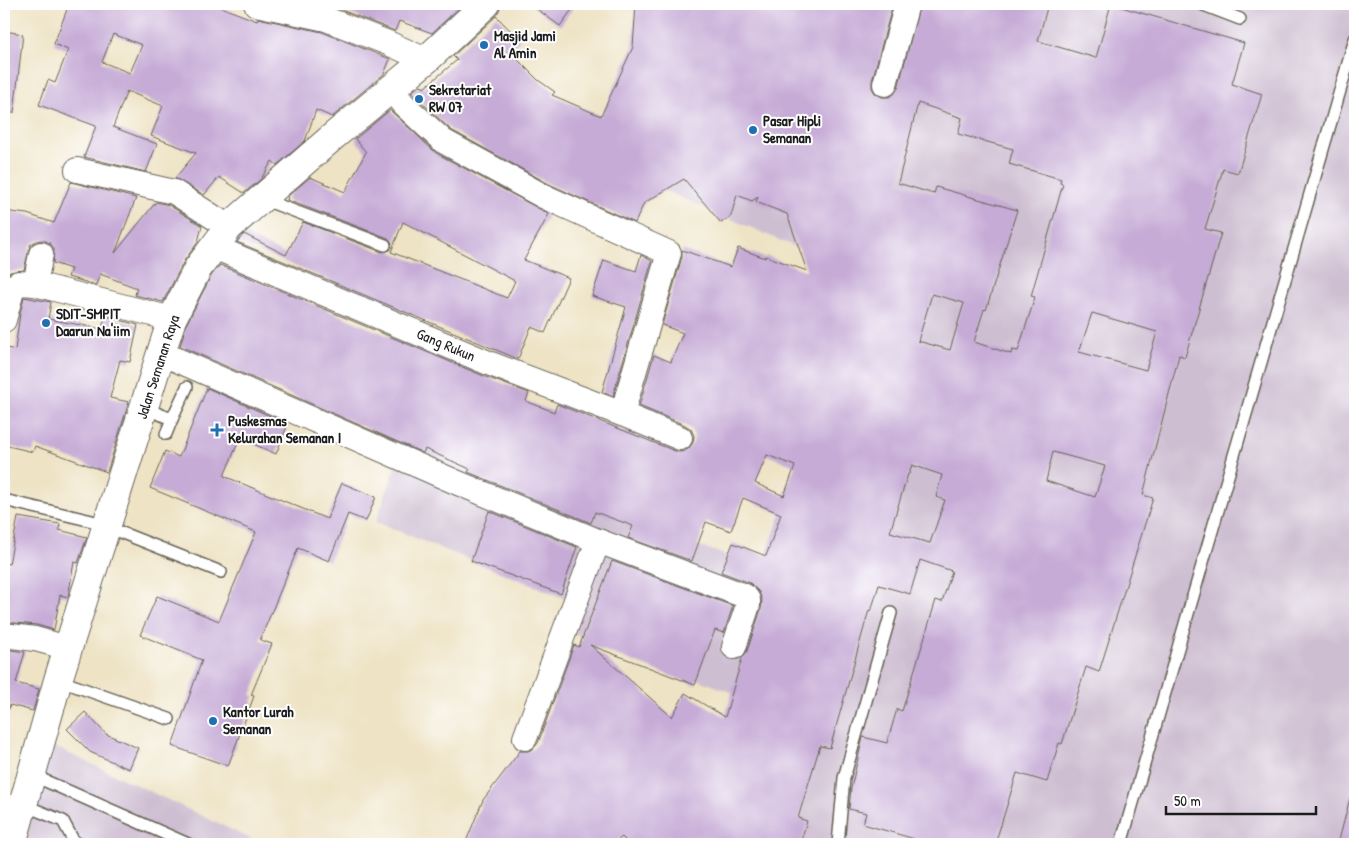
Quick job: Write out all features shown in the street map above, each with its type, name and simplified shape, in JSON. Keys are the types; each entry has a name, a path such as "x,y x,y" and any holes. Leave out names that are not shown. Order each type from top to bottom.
{"street":[{"path":"256,4 326,19 426,60"},
{"name":"Jalan Semanan Raya","path":"12,844 58,680 161,352 172,319 198,268 222,237 262,199 426,60 486,4"},
{"path":"885,84 907,4"},
{"path":"392,88 403,104 444,141 543,196 669,253 622,414"},
{"name":"Gang Rukun","path":"77,170 174,192 222,237 491,364 680,438"},
{"path":"35,284 41,254"},
{"path":"4,320 7,295 18,283 35,284 172,319"},
{"path":"161,352 458,483 598,541 745,596 748,600 748,605 734,647"},
{"path":"525,738 598,541"},
{"path":"4,635 35,639 68,648"}],"lane":[{"path":"1201,4 1240,19"},
{"path":"1121,844 1355,39"},
{"path":"262,199 384,245"},
{"path":"166,434 187,387"},
{"path":"144,408 172,420"},
{"path":"4,500 92,521 221,572"},
{"path":"838,844 844,778 891,613"},
{"path":"58,680 169,719"},
{"path":"31,775 188,844"},
{"path":"24,806 63,821 73,840 79,844"}],"shaded area":[{"path":"640,4 1355,4 1355,844 645,844 639,838 706,774 739,695 567,631 576,603 376,522 405,440 800,582 900,292 594,160 637,63"},
{"path":"38,739 262,844 8,844"}],"building":[{"path":"69,4 213,4 257,21 258,18 322,32 390,59 384,74 332,117 316,110 305,141 277,165 272,161 261,179 244,193 219,177 204,195 175,178 196,153 151,136 163,106 127,91 113,127 157,144 146,172 84,157 96,126 39,105 48,80 55,83 68,50 54,44","holes":["113,34 142,45 130,73 102,62"]},
{"path":"320,4 463,4 432,33 399,21 395,31 331,6"},
{"path":"530,4 576,4 560,26"},
{"path":"636,4 893,4 872,81 872,88 875,93 882,97 889,97 898,88 920,4 1048,4 1038,41 1096,58 1111,4 1244,43 1232,84 1262,94 1238,173 1223,169 1205,229 1221,233 1185,357 1179,355 1143,495 1153,498 1099,672 1086,667 1062,744 1059,743 1047,782 1017,773 995,844 932,844 863,824 866,813 849,809 851,788 863,737 887,743 897,709 902,711 936,600 942,602 952,571 920,560 910,594 879,585 871,611 869,610 830,748 820,746 798,818 807,821 800,844 629,844 622,837 613,844 465,844 483,800 520,751 533,749 538,743 574,645 579,647 612,561 733,606 724,633 715,630 695,685 590,645 672,717 685,693 725,717 742,658 747,651 761,609 762,600 759,592 750,583 721,572 733,543 766,556 781,514 743,498 731,531 706,522 692,561 628,538 633,526 595,512 591,523 468,472 470,469 425,449 423,453 180,346 186,325 211,276 220,265 486,377 529,393 526,401 554,412 557,404 675,451 681,452 688,449 693,443 694,436 691,429 639,406 654,355 671,362 683,333 662,325 682,257 682,250 731,267 738,248 807,271 787,214 756,202 758,197 752,201 737,195 731,216 721,223 684,179 644,203 635,223 549,184 451,130 411,92 421,85 424,88 457,60 453,56 496,16 520,40 509,51 538,80 555,92 552,95 601,116 633,47","holes":["918,103 962,118 958,134 1013,149 1009,164 1061,179 1060,183 1063,184 1031,296 1035,297 1018,351 1012,350 1011,354 974,342 1017,210 936,187 934,194 898,183","932,294 964,303 950,350 918,341","1092,313 1157,332 1146,370 1079,352","1053,452 1105,466 1095,497 1046,481","767,455 795,466 784,496 755,483","912,465 942,475 936,497 945,500 930,543 890,532"]},
{"path":"4,31 23,34 14,113 4,112"},
{"path":"390,110 436,153 549,214 524,260 569,278 545,333 531,327 518,359 237,242 244,234 286,255 303,222 382,252 390,250 392,243 388,238 287,200 288,196 310,177 345,192 366,152 355,139","holes":["403,222 515,281 507,298 391,252"]},
{"path":"71,182 136,198 115,253 156,202 169,205 202,226 198,242 184,261 163,302 135,295 137,288 100,274 96,285 68,277 71,269 53,263 54,249 50,243 43,240 36,241 30,245 24,270 10,272 4,277 4,211 27,214 54,223"},
{"path":"641,255 652,261 613,396 602,392 626,307 592,296 604,260 636,271"},
{"path":"24,297 51,302 48,319 102,329 105,316 138,325 130,362 120,360 110,398 129,402 107,472 35,446 33,452 4,445 4,347 15,350"},
{"path":"207,388 288,424 276,454 240,438 224,476 327,519 342,483 376,497 366,521 348,514 329,561 298,548 260,640 272,644 251,695 254,696 228,766 172,746 202,660 140,635 157,596 219,621 256,532 150,488 165,451 179,457"},
{"path":"489,511 577,547 561,594 471,561"},
{"path":"18,517 60,524 59,530 87,537 78,563 74,562 68,597 60,595 54,630 37,625 4,622 4,563 9,564"},
{"path":"4,649 25,652 16,683 39,689 33,711 10,705 9,709 4,709"},
{"path":"85,712 106,734 138,748 129,769 90,752 67,729"},
{"path":"1350,798 1355,799 1355,844 1338,844"}],"place":[{"name":"Masjid Jami Al Amin","path":"484,45"},
{"name":"Sekretariat RW 07","path":"419,99"},
{"name":"Pasar Hipli Semanan","path":"753,130"},
{"name":"SDIT-SMPIT Daarun Na'iim","path":"46,323"},
{"name":"Puskesmas Kelurahan Semanan I","path":"217,430"},
{"name":"Kantor Lurah Semanan","path":"213,721"}]}
